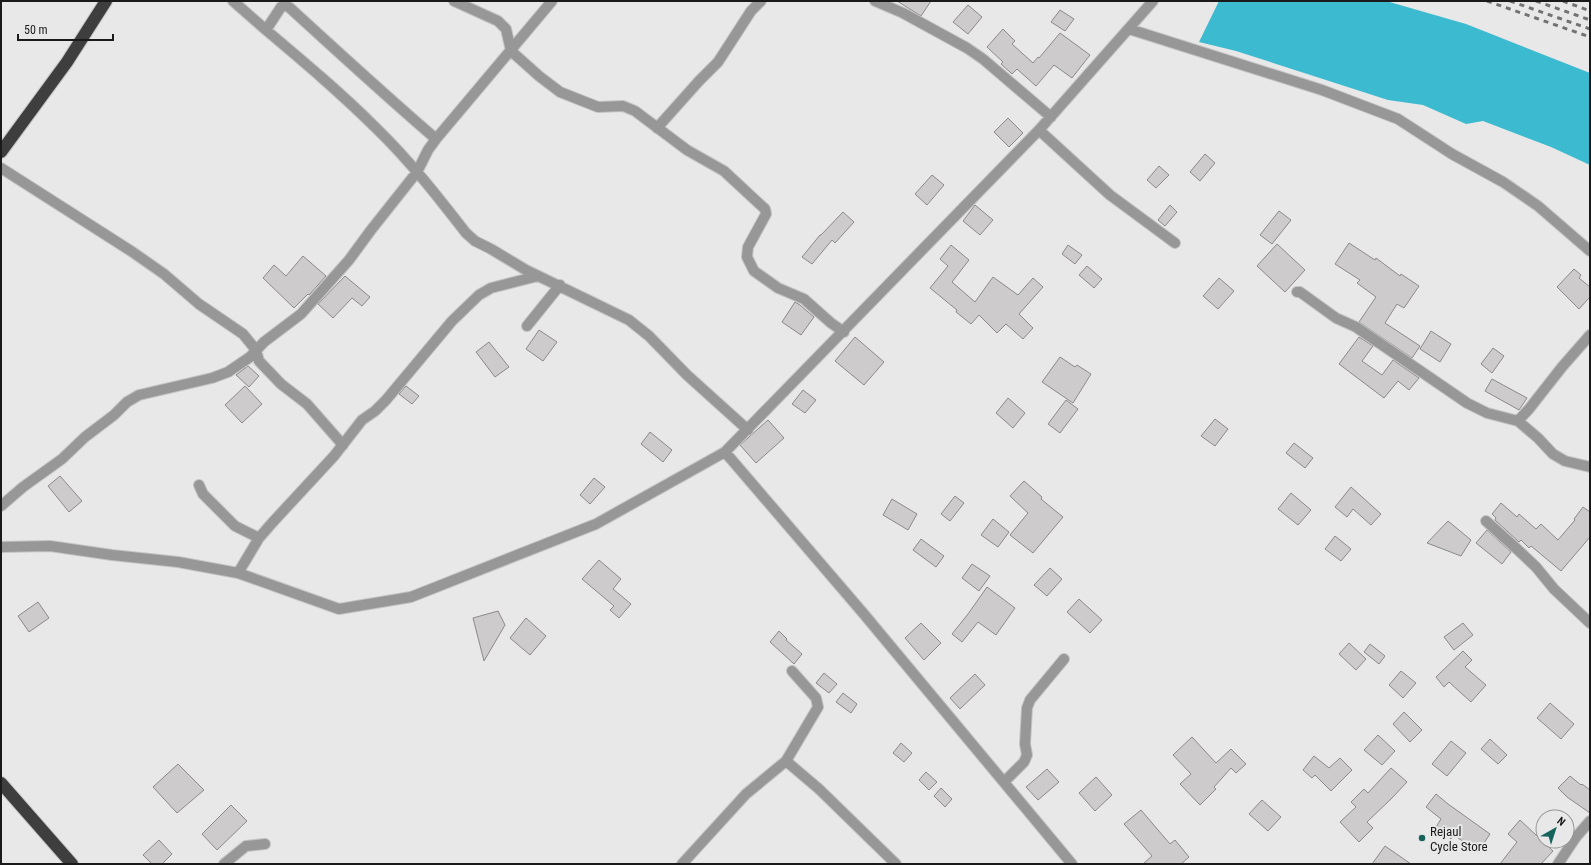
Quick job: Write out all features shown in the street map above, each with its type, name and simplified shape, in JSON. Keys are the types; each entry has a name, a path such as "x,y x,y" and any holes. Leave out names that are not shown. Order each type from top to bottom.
{"highway":[{"path":"1,150 67,62 106,1"},
{"path":"1,783 72,864"}],"street":[{"path":"233,1 373,124 417,172 475,242 492,249 538,276 560,285 629,320 649,336 687,375 748,430"},
{"path":"454,1 498,21 506,30 511,51 539,76 560,92 598,107 624,106 635,111 687,150 724,172 765,209 766,214 748,247 748,257 754,271 778,288 804,299 831,323 844,332"},
{"path":"1,506 24,486 62,459 85,437 114,415 127,402 139,395 228,372 250,357 256,350 308,308 349,260 417,172 428,150 436,139 552,1"},
{"path":"657,128 718,62 751,11 761,1"},
{"path":"875,1 903,13 967,48 983,59 1051,117"},
{"path":"1,547 50,546 112,555 178,562 238,573 339,609 411,597 596,524 725,452 844,332 1039,130 1153,1"},
{"path":"266,30 281,7 285,5 290,8 436,139"},
{"path":"1129,29 1322,90 1398,119 1452,154 1503,182 1538,206 1590,251"},
{"path":"1039,130 1110,195 1175,243"},
{"path":"1,168 131,250 164,274 199,304 243,334 256,350 259,361 281,384 307,404 343,445"},
{"path":"238,573 259,538 343,445 362,420 375,411 386,400 452,322 479,295 490,288 538,276"},
{"path":"527,326 560,285"},
{"path":"1297,292 1300,292 1336,318 1356,327 1467,403 1487,414 1518,422 1538,438 1553,454 1565,461 1590,468"},
{"path":"1518,422 1590,335"},
{"path":"725,452 868,619 1072,864"},
{"path":"199,485 203,494 235,526 259,538"},
{"path":"1486,522 1517,548 1536,567 1554,589 1590,623"},
{"path":"1004,782 1024,762 1027,755 1025,744 1027,708 1030,700 1064,659"},
{"path":"682,864 746,794 786,761 818,707 816,698 792,671"},
{"path":"786,761 819,789 896,864"},
{"path":"1558,864 1576,837 1590,821"},
{"path":"224,864 246,846 265,844"}],"water":[{"path":"1219,1 1386,1 1466,24 1590,73 1590,165 1551,147 1483,121 1466,124 1423,105 1388,100 1236,51 1199,42"}],"building":[{"path":"897,1 931,1 921,16"},
{"path":"968,5 982,17 968,34 953,22"},
{"path":"1060,10 1074,19 1065,31 1051,22"},
{"path":"1003,29 1015,41 1012,44 1033,63 1060,33 1090,55 1072,78 1054,65 1036,86 1017,69 1012,74 1001,64 1003,62 987,47"},
{"path":"1008,118 1023,133 1009,147 994,132"},
{"path":"1205,154 1215,163 1200,181 1190,172"},
{"path":"1159,166 1169,175 1156,188 1147,180"},
{"path":"932,175 944,185 927,205 915,194"},
{"path":"975,205 993,220 980,235 963,221"},
{"path":"1170,205 1177,212 1165,226 1158,220"},
{"path":"1279,211 1291,220 1272,244 1260,235"},
{"path":"843,212 854,222 835,243 832,240 812,264 802,257 820,235"},
{"path":"1349,243 1375,260 1376,258 1400,276 1401,274 1419,286 1404,308 1397,304 1385,323 1420,346 1412,358 1359,322 1376,297 1357,283 1360,280 1335,264"},
{"path":"1277,244 1305,270 1285,292 1257,266"},
{"path":"951,245 969,260 952,282 975,302 993,277 1018,295 1033,278 1043,287 1019,314 1033,328 1023,339 1006,324 997,333 979,315 971,324 956,312 957,310 930,288 948,266 940,259"},
{"path":"1068,245 1082,255 1075,264 1062,254"},
{"path":"303,256 326,276 309,295 308,294 294,308 263,278 274,265 286,276"},
{"path":"1087,266 1102,279 1094,288 1079,275"},
{"path":"1574,269 1581,275 1579,278 1590,287 1590,297 1579,309 1557,287"},
{"path":"345,276 370,297 362,306 352,298 333,318 318,304"},
{"path":"1219,278 1234,291 1218,309 1203,296"},
{"path":"795,302 814,317 801,335 782,322"},
{"path":"539,330 557,342 543,361 526,349"},
{"path":"1431,331 1451,344 1440,362 1420,349"},
{"path":"855,337 884,362 864,385 835,361"},
{"path":"1359,337 1373,346 1362,361 1382,375 1393,360 1419,378 1409,390 1398,381 1384,398 1339,364"},
{"path":"489,342 509,367 495,377 476,352"},
{"path":"1493,348 1504,356 1492,373 1481,364"},
{"path":"1060,357 1075,367 1077,365 1091,374 1073,403 1042,382"},
{"path":"248,366 259,376 249,387 236,375"},
{"path":"1492,379 1527,398 1519,410 1485,391"},
{"path":"245,386 262,404 242,423 225,405"},
{"path":"406,386 419,396 412,404 399,394"},
{"path":"803,390 816,400 805,413 792,404"},
{"path":"1008,398 1025,413 1013,428 996,413"},
{"path":"1066,400 1078,409 1060,433 1048,424"},
{"path":"1215,419 1228,429 1215,446 1201,436"},
{"path":"768,420 784,438 756,463 740,445"},
{"path":"650,432 672,450 663,462 641,444"},
{"path":"1294,443 1313,458 1305,468 1286,453"},
{"path":"60,476 82,501 69,512 48,486"},
{"path":"594,478 605,487 590,504 580,495"},
{"path":"1024,481 1042,497 1041,499 1063,517 1033,553 1010,535 1028,513 1010,496"},
{"path":"1351,487 1381,514 1371,525 1353,509 1347,517 1335,507"},
{"path":"1291,493 1311,510 1298,525 1278,509"},
{"path":"955,496 964,503 950,521 941,514"},
{"path":"892,499 917,514 908,530 883,515"},
{"path":"1501,503 1517,517 1519,514 1536,529 1541,524 1558,540 1575,520 1574,519 1583,507 1590,512 1590,537 1561,571 1531,546 1529,548 1521,540 1519,542 1495,520 1496,518 1492,514"},
{"path":"993,519 1009,532 998,547 981,535"},
{"path":"1448,521 1471,540 1461,556 1427,543"},
{"path":"1487,530 1511,552 1502,564 1476,543"},
{"path":"1335,536 1351,549 1341,561 1325,549"},
{"path":"921,539 944,556 936,567 913,550"},
{"path":"599,560 621,579 613,589 631,604 619,618 610,610 614,606 582,579"},
{"path":"972,564 990,576 979,591 962,578"},
{"path":"1050,568 1062,579 1047,596 1034,585"},
{"path":"987,587 1015,608 996,635 978,622 962,642 952,634"},
{"path":"1079,599 1102,620 1090,633 1067,612"},
{"path":"38,602 49,618 29,632 18,616"},
{"path":"498,611 505,625 484,661 473,618"},
{"path":"526,618 546,636 530,655 510,638"},
{"path":"921,623 941,643 924,660 905,638"},
{"path":"1463,623 1473,635 1454,650 1444,637"},
{"path":"779,631 787,639 786,640 802,654 794,664 770,642"},
{"path":"1349,643 1366,659 1356,670 1339,654"},
{"path":"1370,644 1385,656 1379,664 1364,652"},
{"path":"1463,651 1472,660 1465,667 1486,685 1471,702 1449,682 1444,687 1436,677"},
{"path":"1401,671 1416,683 1403,698 1389,685"},
{"path":"824,673 837,684 829,693 816,683"},
{"path":"975,674 985,685 960,709 950,698"},
{"path":"843,693 857,704 851,713 836,702"},
{"path":"1550,703 1574,724 1561,739 1537,718"},
{"path":"1404,712 1422,730 1410,742 1393,724"},
{"path":"1378,735 1395,751 1382,765 1364,750"},
{"path":"1192,737 1216,763 1231,749 1246,764 1236,773 1231,768 1214,787 1216,789 1200,805 1180,784 1191,774 1173,755"},
{"path":"1490,739 1507,755 1498,764 1481,749"},
{"path":"1451,741 1466,753 1447,776 1432,764"},
{"path":"901,743 912,753 904,762 893,753"},
{"path":"1314,756 1329,768 1340,758 1352,770 1331,791 1315,775 1312,778 1303,770"},
{"path":"178,764 204,790 177,813 153,787"},
{"path":"1391,768 1407,782 1367,822 1373,828 1359,842 1340,822 1356,807 1351,802 1364,789 1368,793"},
{"path":"1047,769 1059,782 1038,800 1026,787"},
{"path":"926,772 937,782 929,790 919,780"},
{"path":"1570,776 1590,790 1590,813 1567,797 1558,788"},
{"path":"1096,777 1112,795 1095,811 1079,793"},
{"path":"941,788 952,799 945,807 934,796"},
{"path":"1436,794 1490,834 1478,852 1454,835 1451,839 1436,827 1441,819 1426,807"},
{"path":"1262,800 1281,817 1268,831 1249,814"},
{"path":"231,805 247,821 217,850 202,834"},
{"path":"1141,810 1170,844 1175,840 1189,857 1181,864 1143,864 1152,856 1124,824"},
{"path":"1520,820 1535,834 1535,849 1551,849 1553,851 1541,864 1500,864 1517,842 1508,834"},
{"path":"159,840 172,854 162,864 152,864 143,855"},
{"path":"1385,846 1411,864 1372,864"}],"railway":[{"path":"1487,1 1590,37"},
{"path":"1510,1 1590,29"},
{"path":"1536,1 1590,20"},
{"path":"1563,1 1590,11"}],"place":[{"name":"Rejaul Cycle Store","path":"1422,838"}]}
